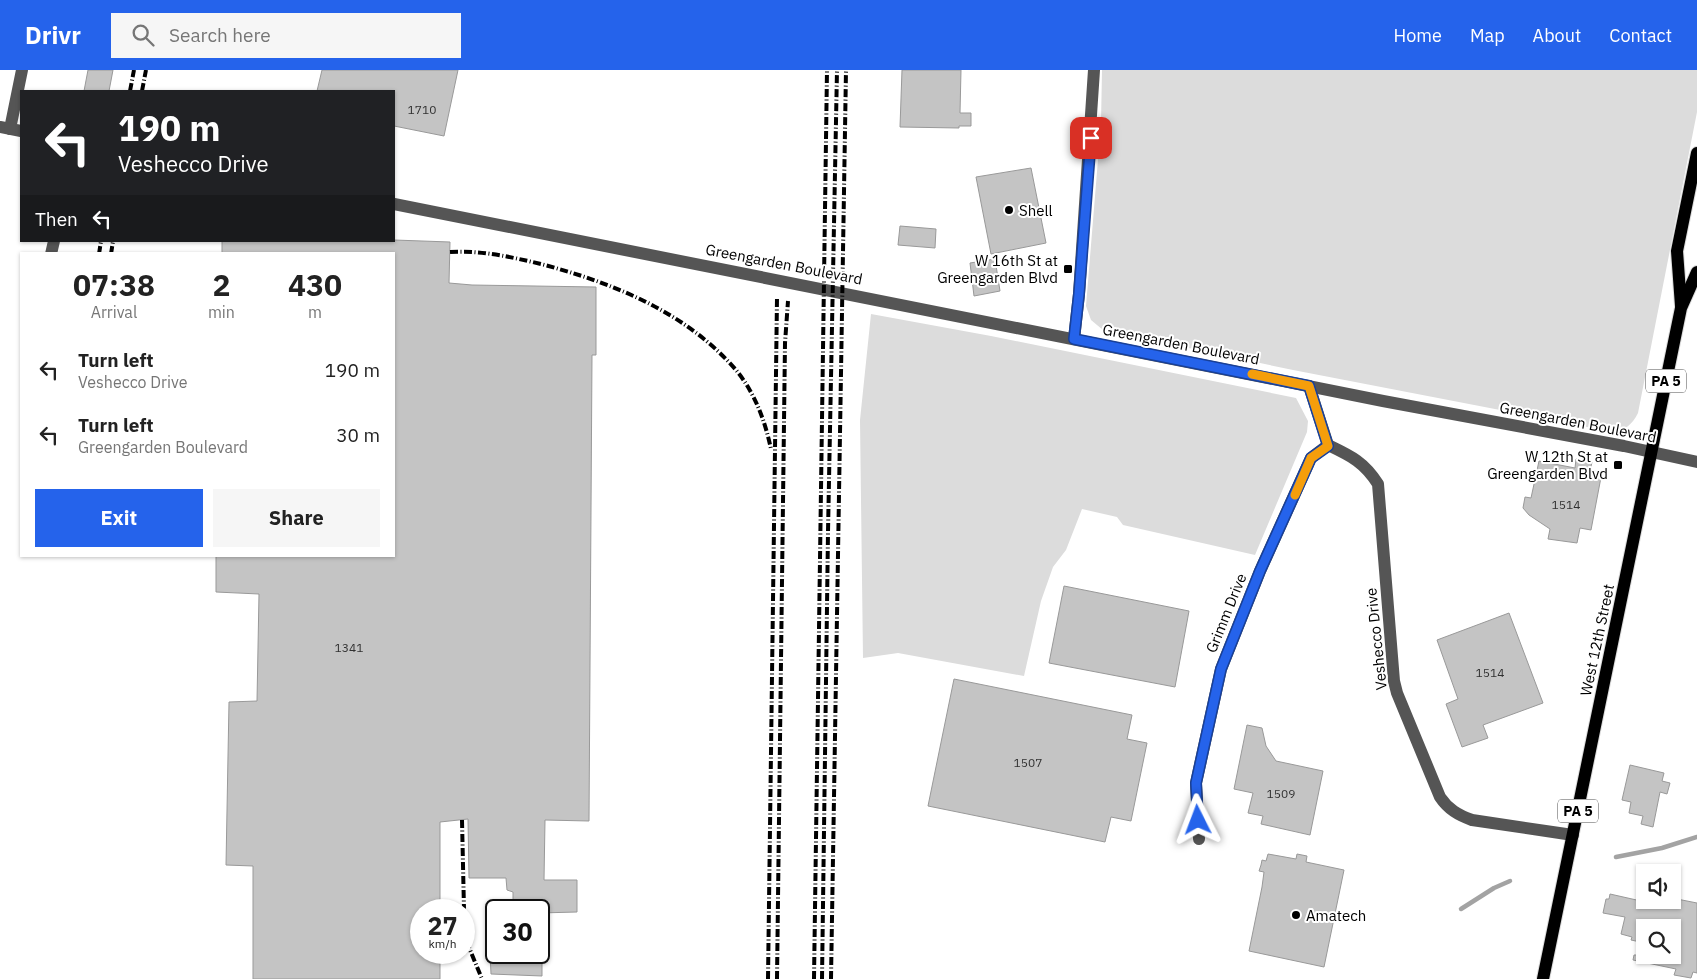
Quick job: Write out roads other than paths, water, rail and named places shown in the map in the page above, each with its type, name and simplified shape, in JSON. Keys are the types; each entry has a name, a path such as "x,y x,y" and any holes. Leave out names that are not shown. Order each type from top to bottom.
{"main road":[{"name":"West 12th Street","path":"1681,308 1677,251 1697,153"},
{"name":"West 12th Street","path":"1543,979 1681,308 1697,272"}],"street":[{"path":"10,129 22,70"},
{"path":"1074,339 1080,285 1094,70"},
{"name":"Greengarden Boulevard","path":"395,204 1697,462"},
{"path":"1309,386 1328,446"},
{"name":"Veshecco Drive","path":"1328,446 1354,457 1369,469 1378,484 1394,681 1397,693 1440,797 1453,811 1467,818 1573,835"},
{"name":"Grimm Drive","path":"1199,839 1196,783 1221,669 1260,571 1311,458 1328,446"}],"waterway":[{"path":"1616,857 1662,848 1697,837"},
{"path":"1461,909 1494,888 1510,881"}],"railway":[{"path":"130,90 134,70"},
{"path":"142,90 146,70"},
{"path":"814,979 827,70"},
{"path":"822,979 837,70"},
{"path":"831,979 846,70"},
{"path":"99,252 101,242"},
{"path":"111,252 113,242"},
{"path":"450,252 496,255 541,264 595,280 647,302 671,316 695,332 716,350 743,379 758,408 766,428 771,449"},
{"path":"768,979 777,298"},
{"path":"777,979 785,343 788,301"},
{"path":"462,820 464,899"},
{"path":"475,962 482,979"}],"place":[{"name":"Shell","path":"1009,210"},
{"name":"W 16th St at Greengarden Blvd","path":"1068,269"},
{"name":"W 12th St at Greengarden Blvd","path":"1618,465"},
{"name":"Amatech","path":"1296,915"}]}
